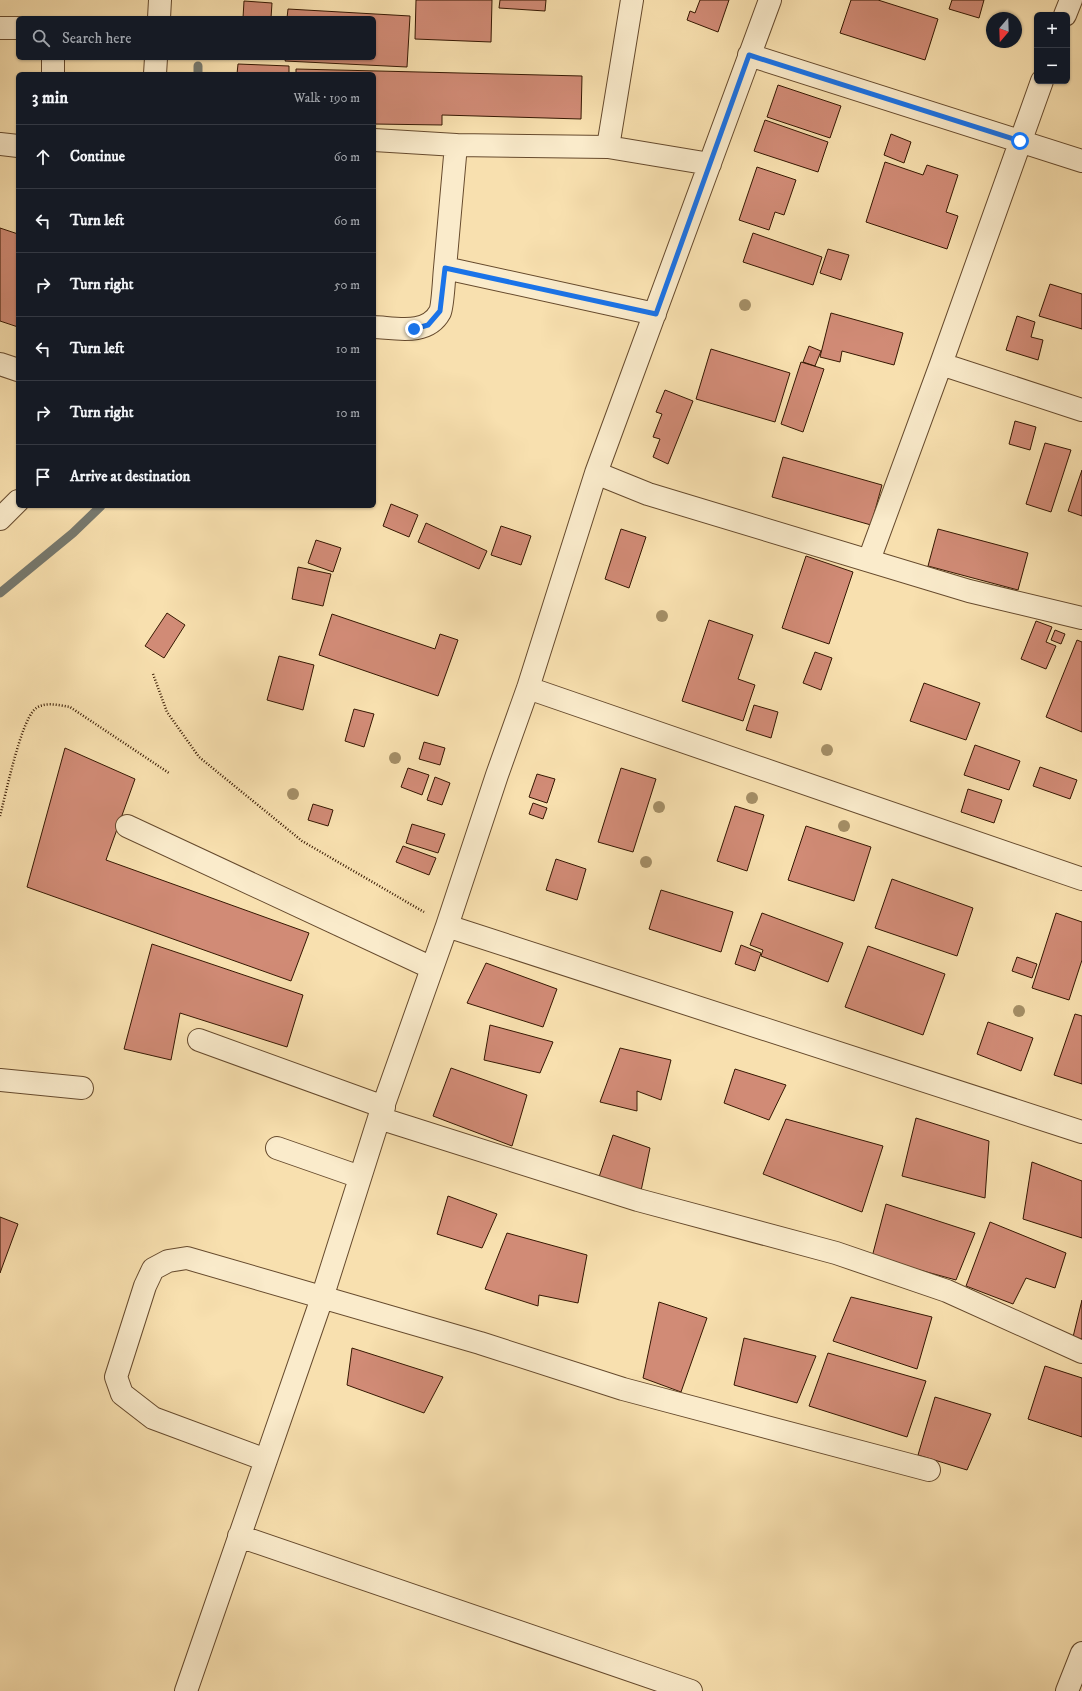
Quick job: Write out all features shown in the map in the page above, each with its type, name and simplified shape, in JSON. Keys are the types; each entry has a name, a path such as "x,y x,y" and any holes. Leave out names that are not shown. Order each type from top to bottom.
{"street":[{"path":"160,0 160,16"},
{"path":"608,147 632,0"},
{"path":"186,1691 322,1298 360,1177 528,688 596,473 656,314 770,0"},
{"path":"1066,12 1071,0"},
{"path":"0,28 16,28"},
{"path":"749,55 1082,161"},
{"path":"53,60 53,72"},
{"path":"155,72 156,60"},
{"path":"869,560 1041,84"},
{"path":"376,140 456,145 608,147 710,164"},
{"path":"0,144 16,146"},
{"path":"376,327 414,329 428,325 440,311 456,145"},
{"path":"445,268 656,314"},
{"path":"0,364 16,369"},
{"path":"941,364 1082,410"},
{"path":"596,473 648,494 969,590 1082,618"},
{"path":"0,519 16,503"},
{"path":"528,688 1082,879"},
{"path":"127,826 432,968"},
{"path":"447,926 1082,1132"},
{"path":"199,1040 382,1113 638,1200 836,1253 946,1291 1082,1352"},
{"path":"0,1080 82,1088"},
{"path":"277,1148 360,1177"},
{"path":"266,1460 153,1418 122,1394 116,1377 144,1286 153,1269 168,1261 187,1258 480,1343 623,1389 929,1470"},
{"path":"239,1536 691,1691"},
{"path":"1067,1691 1082,1653"}],"path":[{"path":"152,674 167,712 199,758 302,841 447,926"},
{"path":"0,816 24,726 35,710 50,703 70,707 169,773"}],"building":[{"path":"416,0 492,0 491,42 415,39"},
{"path":"500,0 546,0 545,11 499,8"},
{"path":"700,0 729,0 718,32 687,20 690,11 695,13"},
{"path":"851,0 878,0 938,19 925,60 840,33"},
{"path":"952,0 984,0 979,18 949,9"},
{"path":"244,1 272,3 271,16 243,16"},
{"path":"288,9 410,16 407,67 285,61 376,60 376,16 287,16"},
{"path":"238,64 289,66 289,72 237,72"},
{"path":"296,69 582,76 581,119 442,115 442,125 376,124 376,72 296,72"},
{"path":"778,85 841,106 830,138 767,117"},
{"path":"765,120 828,142 818,172 754,151"},
{"path":"891,134 911,142 904,163 884,155"},
{"path":"885,162 923,175 927,165 958,175 946,212 958,216 947,249 866,222"},
{"path":"757,167 796,180 784,215 775,212 769,230 739,220"},
{"path":"0,228 16,233 16,326 0,321"},
{"path":"753,233 822,257 813,285 743,262"},
{"path":"828,249 849,255 841,280 820,273"},
{"path":"1050,284 1082,294 1082,329 1039,316"},
{"path":"831,313 903,333 894,365 842,351 840,362 820,357"},
{"path":"1017,316 1035,322 1031,337 1043,340 1038,360 1006,350"},
{"path":"809,346 821,351 815,366 803,362"},
{"path":"711,349 790,373 775,422 696,399"},
{"path":"801,362 824,369 803,432 781,424"},
{"path":"665,390 693,401 668,464 653,457 660,439 653,437 662,414 656,412"},
{"path":"1015,421 1036,427 1030,450 1009,444"},
{"path":"1045,443 1071,450 1051,512 1026,504"},
{"path":"783,457 882,485 871,525 772,497"},
{"path":"1082,470 1082,516 1068,511"},
{"path":"391,504 418,515 409,537 383,526"},
{"path":"426,523 487,551 479,569 418,542"},
{"path":"501,526 531,536 521,565 491,555"},
{"path":"621,529 646,537 629,588 605,579"},
{"path":"938,529 1028,553 1018,590 928,566"},
{"path":"316,540 341,548 333,572 308,563"},
{"path":"806,556 853,572 829,644 782,628"},
{"path":"298,567 331,574 323,606 292,599"},
{"path":"167,613 185,625 164,658 145,646"},
{"path":"332,614 435,649 440,634 458,640 438,696 319,655"},
{"path":"709,620 753,635 738,679 755,685 743,721 682,701"},
{"path":"1036,621 1052,627 1046,642 1056,646 1046,669 1021,659"},
{"path":"1055,630 1065,634 1061,644 1051,640"},
{"path":"1077,640 1082,642 1082,732 1046,717"},
{"path":"815,652 832,658 821,690 803,683"},
{"path":"279,656 314,665 303,710 267,700"},
{"path":"924,683 980,703 966,740 910,721"},
{"path":"754,705 778,712 771,738 746,730"},
{"path":"354,709 374,714 364,747 345,741"},
{"path":"424,742 445,748 440,765 419,759"},
{"path":"975,745 1020,761 1009,790 964,775"},
{"path":"65,748 135,779 106,860 309,933 291,981 27,887"},
{"path":"1040,767 1077,780 1070,799 1033,786"},
{"path":"408,768 429,775 422,795 401,787"},
{"path":"621,768 656,779 633,852 598,842"},
{"path":"537,774 555,779 547,803 529,797"},
{"path":"435,777 450,783 442,805 427,800"},
{"path":"968,789 1002,800 994,823 961,812"},
{"path":"533,803 547,808 543,819 529,814"},
{"path":"313,804 333,810 328,826 308,820"},
{"path":"735,806 764,815 747,871 717,861"},
{"path":"412,824 445,834 438,853 406,843"},
{"path":"806,826 871,847 854,901 788,880"},
{"path":"403,846 436,858 429,875 396,862"},
{"path":"556,859 586,869 577,900 546,890"},
{"path":"892,879 973,908 957,956 875,928"},
{"path":"661,890 733,912 721,952 649,929"},
{"path":"762,913 843,943 828,982 761,956 763,950 750,945"},
{"path":"1056,913 1082,922 1082,960 1069,1000 1032,988"},
{"path":"152,944 303,995 287,1047 180,1013 171,1060 124,1049"},
{"path":"741,945 761,953 755,971 735,964"},
{"path":"868,946 945,974 923,1035 845,1007"},
{"path":"1017,957 1037,964 1032,978 1012,971"},
{"path":"486,963 557,989 543,1027 467,1003"},
{"path":"1075,1014 1082,1016 1082,1084 1054,1075"},
{"path":"988,1022 1033,1038 1021,1071 977,1054"},
{"path":"490,1025 553,1042 540,1073 484,1060"},
{"path":"620,1048 671,1060 661,1100 637,1091 637,1111 600,1102"},
{"path":"451,1068 527,1095 512,1146 433,1116"},
{"path":"735,1069 786,1085 769,1120 724,1103"},
{"path":"916,1118 989,1141 985,1198 902,1176"},
{"path":"786,1119 883,1146 862,1212 763,1174"},
{"path":"613,1135 650,1148 641,1191 599,1177"},
{"path":"1032,1162 1082,1181 1082,1238 1023,1219"},
{"path":"448,1196 497,1214 482,1248 437,1234"},
{"path":"886,1204 975,1233 956,1280 872,1257"},
{"path":"0,1217 18,1224 0,1273"},
{"path":"990,1222 1066,1253 1055,1288 1026,1278 1013,1304 966,1286"},
{"path":"507,1233 587,1255 578,1303 539,1295 538,1306 485,1289"},
{"path":"851,1297 932,1317 917,1369 833,1341"},
{"path":"1082,1300 1082,1339 1073,1337"},
{"path":"659,1302 707,1318 681,1392 643,1378"},
{"path":"744,1338 816,1356 797,1403 734,1385"},
{"path":"352,1348 443,1377 424,1413 347,1385"},
{"path":"828,1353 926,1381 907,1437 809,1406"},
{"path":"1045,1366 1082,1378 1082,1437 1028,1419"},
{"path":"935,1397 991,1414 967,1470 918,1455"}],"waterway":[{"path":"198,66 198,72"},
{"path":"0,593 73,533 99,508"}],"route":[{"path":"414,329 428,325 440,311 445,268 656,314 749,55 1020,141"}]}
